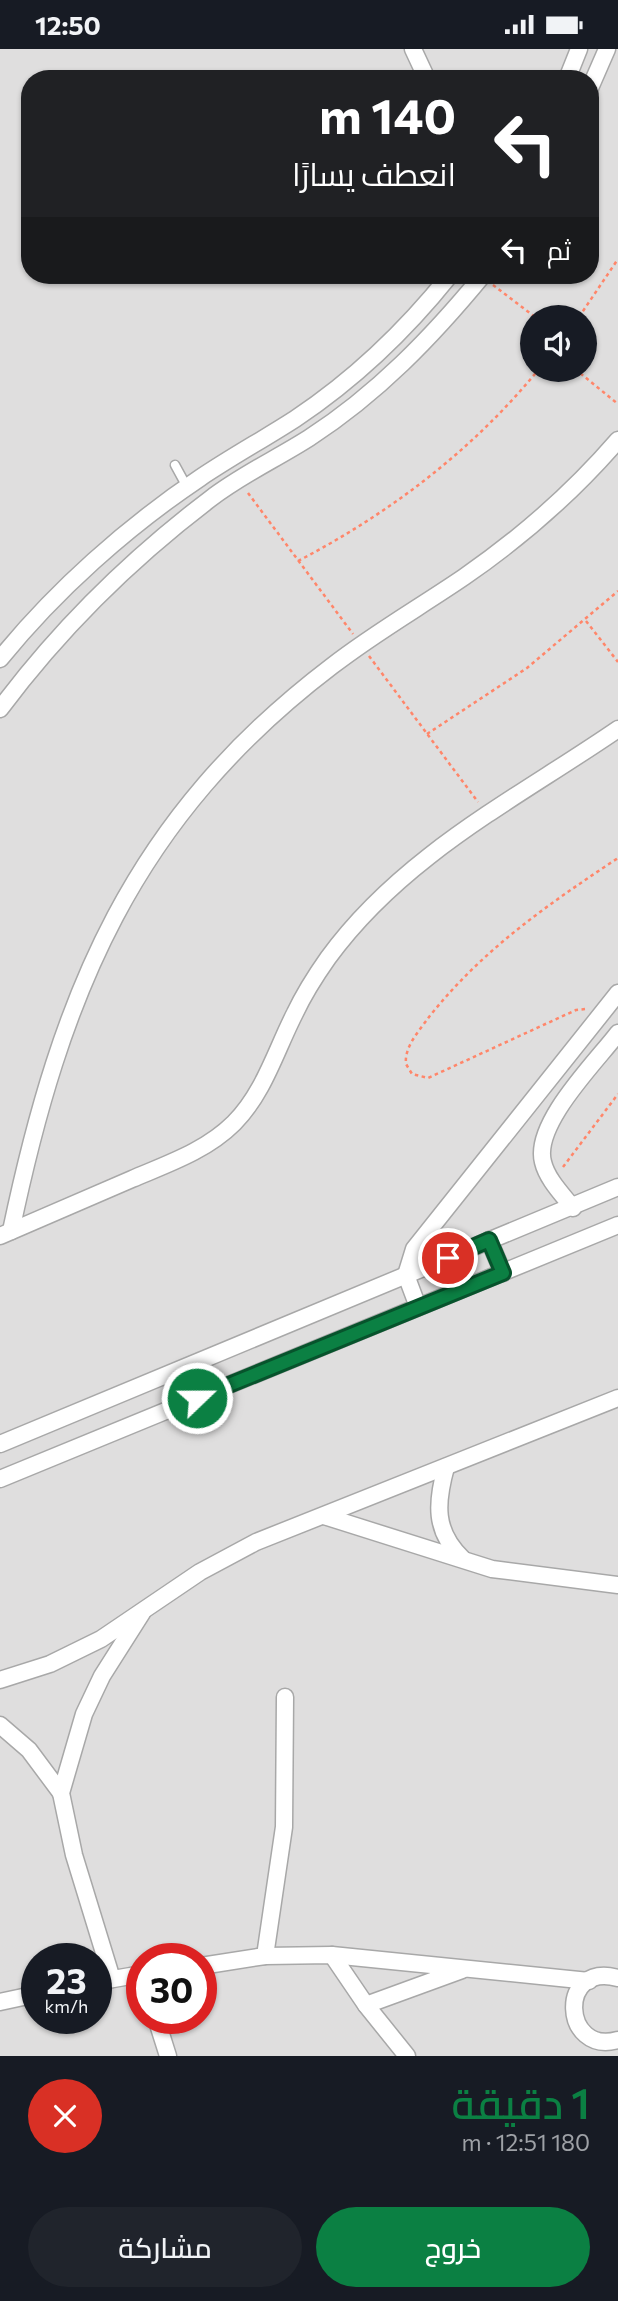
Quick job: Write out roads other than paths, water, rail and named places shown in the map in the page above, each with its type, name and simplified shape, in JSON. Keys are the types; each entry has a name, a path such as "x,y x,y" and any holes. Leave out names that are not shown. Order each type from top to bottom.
{"street":[{"path":"413,49 423,70"},
{"path":"571,70 579,49"},
{"path":"598,70 607,49"},
{"path":"0,659 53,602 115,543 187,487 341,385 385,348 425,307 443,284"},
{"path":"0,709 69,625 161,539 238,479 309,438 359,403 443,324 476,284"},
{"path":"6,1234 56,1053 85,979 125,894 170,826 222,764 275,711 333,664 466,575 546,511 618,440"},
{"path":"6,1234 208,1144 234,1123 255,1097 296,1011 328,959 367,911 411,868 618,729"},
{"path":"418,1307 406,1275 409,1262 422,1238 618,993"},
{"path":"573,1207 552,1182 542,1161 541,1149 548,1127 618,1033"},
{"path":"549,1081 559,1093 570,1095"},
{"path":"526,1110 537,1113 548,1127"},
{"path":"0,1444 618,1187"},
{"path":"0,1479 618,1225"},
{"path":"489,1240 503,1273"},
{"path":"0,1680 50,1664 101,1639 200,1572 256,1542 618,1398"},
{"path":"446,1467 438,1501 438,1518 447,1541 463,1560"},
{"path":"324,1516 492,1569 548,1579 618,1585"},
{"path":"61,1793 84,1714 102,1676 148,1606"},
{"path":"265,1956 284,1827 285,1697"},
{"path":"0,1725 29,1750 61,1793 95,1943"},
{"path":"332,1955 366,2005 407,2056"},
{"path":"217,1964 265,1956 332,1955 589,1981 617,1974"},
{"path":"366,2005 466,1968"},
{"path":"589,1981 582,1987 573,2003 575,2022 587,2036 609,2046"},
{"path":"0,2002 21,1997"},
{"path":"156,2056 157,2034"},
{"path":"161,2034 168,2056"}],"lane":[{"path":"174,465 187,487"}]}
